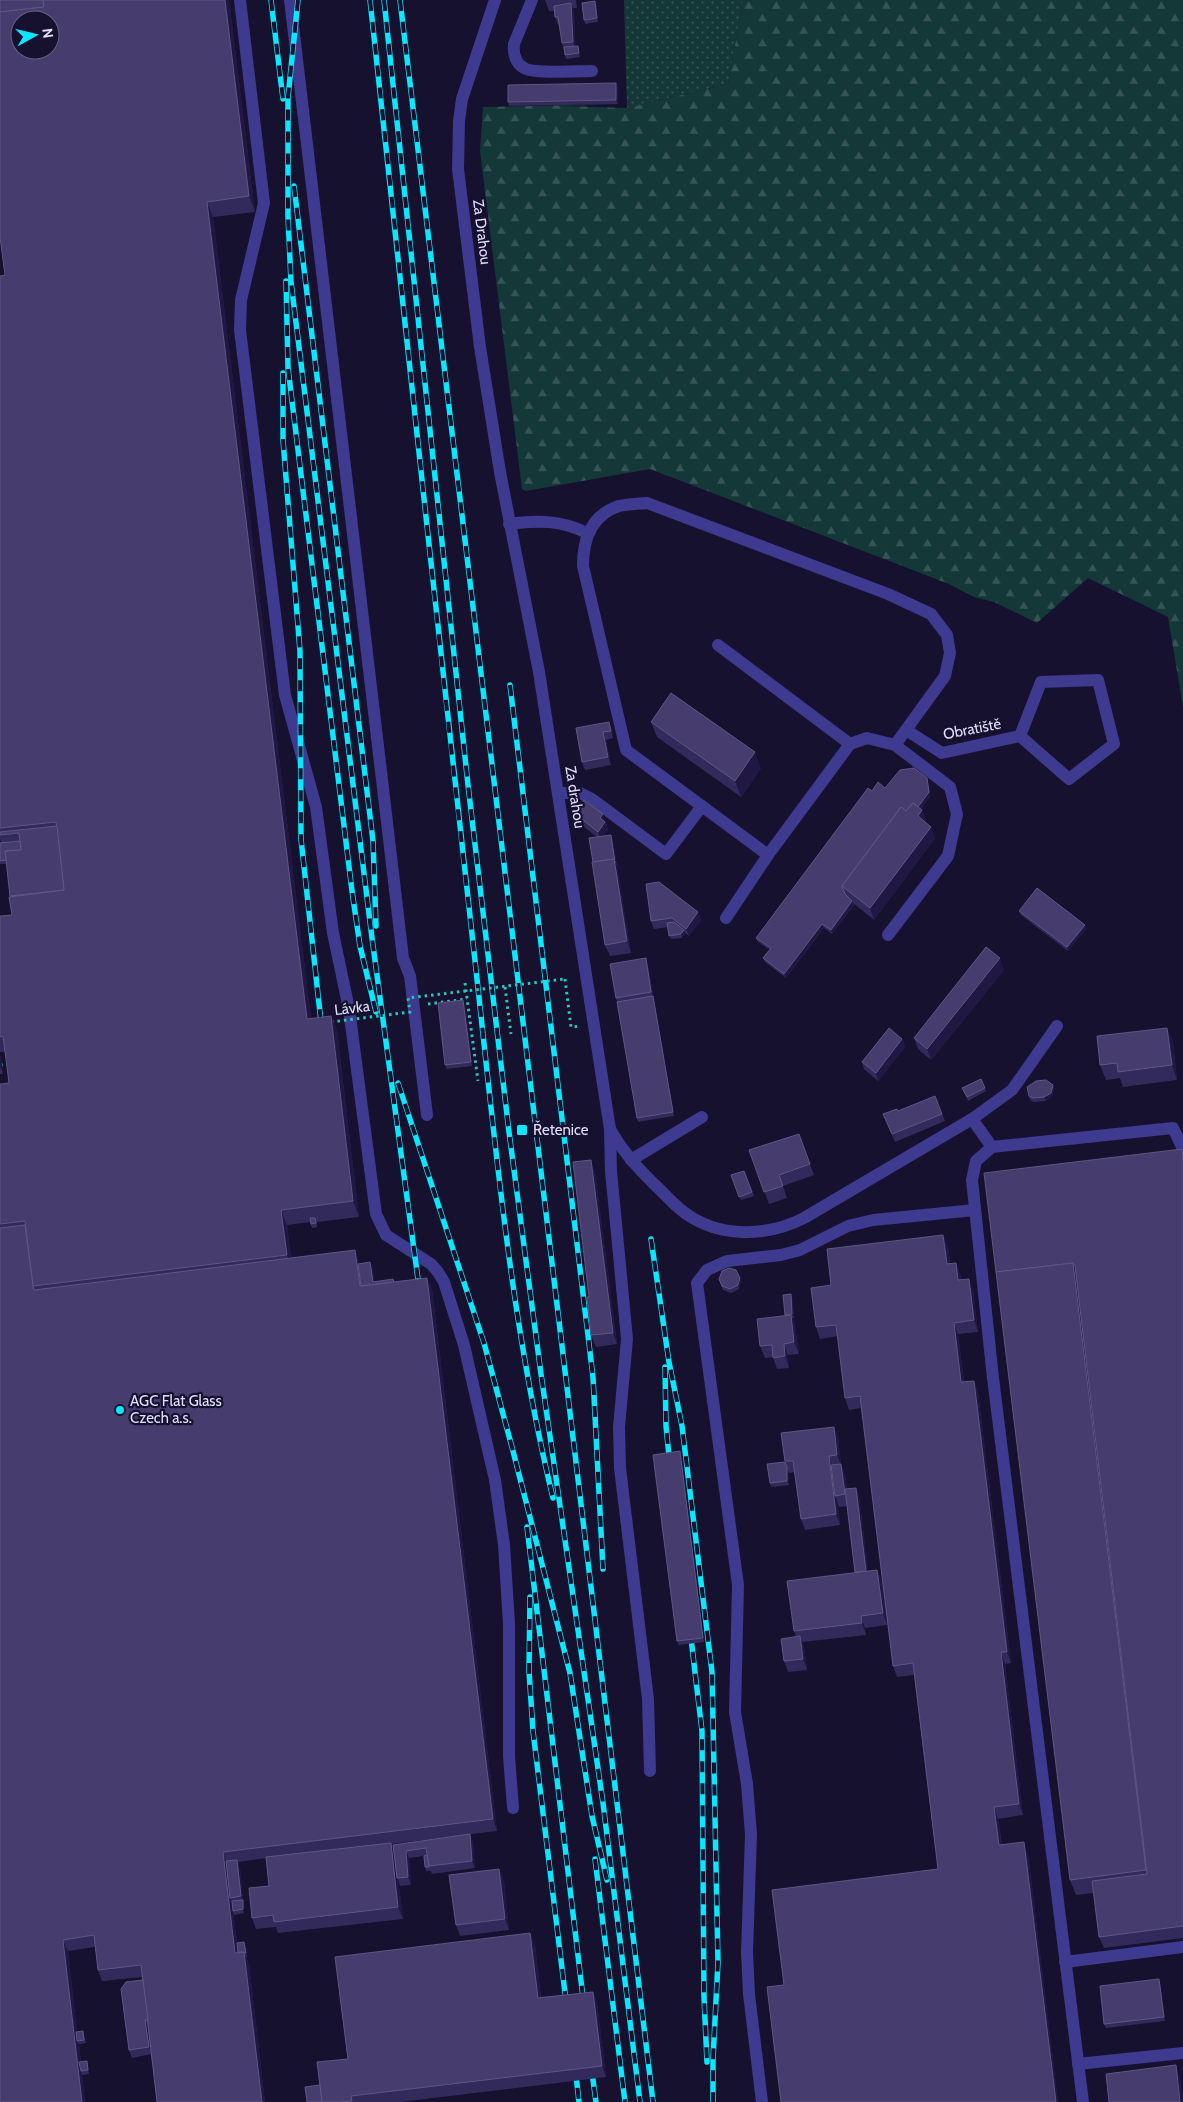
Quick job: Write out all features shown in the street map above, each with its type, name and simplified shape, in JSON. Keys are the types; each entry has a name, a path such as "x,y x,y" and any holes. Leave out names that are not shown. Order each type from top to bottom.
{"street":[{"path":"240,0 264,203 241,300 240,330 284,695 316,807 333,933 349,1009 376,1214 386,1235 430,1264 444,1282 464,1345 495,1480 504,1545 509,1624 509,1756 513,1808"},
{"path":"290,0 403,958 410,976 412,1009 426,1115"},
{"name":"Za Drahou","path":"495,0 462,99 457,144 458,169 480,347 500,472"},
{"path":"532,0 514,44 513,51 518,64 530,70 592,71"},
{"name":"Za drahou","path":"500,472 508,524 539,672 610,1129"},
{"path":"768,855 626,750 583,566 583,548 587,533 598,519 618,506 647,503 888,594 931,614 947,635 950,654 945,676 895,745"},
{"path":"508,524 531,521 570,524 587,533"},
{"path":"718,646 850,744"},
{"name":"Obratiště","path":"1098,680 1114,744 1069,779 1020,736 1041,682 1098,680"},
{"name":"Obratiště","path":"906,730 942,753 1020,736"},
{"path":"726,918 768,855 850,744 867,738 895,745 950,786 957,814 948,856 888,935"},
{"path":"558,793 580,793 592,799 666,854 702,806"},
{"path":"610,1129 622,1152 690,1217 723,1230 757,1232 777,1229 804,1218 972,1119 1012,1090 1057,1026"},
{"path":"631,1160 702,1117"},
{"path":"972,1119 992,1147"},
{"path":"1083,2102 993,1378 972,1180 976,1161 992,1147 1173,1128 1183,1149"},
{"path":"610,1129 611,1171 627,1338 619,1427 620,1468 648,1699 650,1771"},
{"path":"762,2102 749,1994 747,1961 751,1834 747,1784 735,1712 738,1585 698,1283 707,1270 727,1261 781,1255 800,1250 848,1226 873,1220 975,1210"},
{"path":"1065,1962 1183,1947"},
{"path":"1078,2064 1183,2053"}],"path":[{"path":"412,1009 408,998 565,979 571,1022"},
{"path":"465,983 478,1081"},
{"path":"505,987 511,1034"},
{"name":"Lávka","path":"322,1023 467,999"},
{"path":"0,1065 20,1063"}],"green space":[{"path":"624,0 743,0 728,84 627,108"},
{"path":"743,0 1183,0 1183,707 1168,617 1088,578 1037,623 994,602 974,597 949,584 650,469 526,491 522,489 480,151 483,107 618,104 563,106 627,108 728,84"}],"building":[{"path":"0,0 43,0 44,7 0,12"},
{"path":"43,0 225,0 249,196 207,202 307,1019 331,1016 353,1201 281,1210 287,1255 33,1286 25,1221 0,1224 0,1084 9,1083 3,1036 0,1037 0,916 12,915 9,897 64,890 56,822 0,828 0,276 5,275 0,237 0,12 10,11 10,60 60,60 60,10 18,10 44,7"},
{"path":"595,1 597,18 584,20 582,3"},
{"path":"571,3 573,42 562,43 558,17 555,17 554,6"},
{"path":"578,46 579,53 565,55 564,47"},
{"path":"616,83 616,100 508,102 508,85"},
{"path":"671,693 755,752 735,781 651,722"},
{"path":"609,722 611,731 603,732 608,757 582,762 576,728"},
{"path":"914,768 927,778 929,792 918,807 913,803 906,811 901,807 842,886 845,894 852,901 831,930 822,924 784,974 763,958 771,948 756,938 868,788 872,791 878,782 885,788 900,770"},
{"path":"584,800 603,814 600,818 605,822 598,832 574,813"},
{"path":"913,803 922,810 918,816 931,827 870,908 842,886 901,807 906,811"},
{"path":"57,826 64,890 10,896 5,851 21,850 19,833 0,835 0,832"},
{"path":"611,835 615,863 614,859 593,862 589,838"},
{"path":"20,841 21,850 5,851 6,860 0,861 0,843"},
{"path":"614,859 627,941 605,945 592,862"},
{"path":"659,882 698,912 686,929 672,918 651,921 646,884"},
{"path":"1037,888 1085,925 1067,947 1019,911"},
{"path":"674,922 684,930 681,934 669,936 667,923"},
{"path":"986,947 1000,958 927,1049 914,1038"},
{"path":"646,958 651,992 616,998 610,964"},
{"path":"653,996 673,1112 637,1118 617,1002"},
{"path":"463,1000 471,1062 445,1065 438,1003"},
{"path":"889,1028 902,1039 876,1073 862,1062"},
{"path":"1167,1028 1172,1065 1118,1072 1117,1063 1100,1065 1097,1036"},
{"path":"981,1079 985,1088 967,1097 962,1088"},
{"path":"1046,1080 1053,1085 1051,1093 1044,1097 1033,1098 1029,1096 1027,1087 1036,1081"},
{"path":"935,1096 942,1114 892,1134 883,1114 897,1109 898,1111"},
{"path":"799,1134 810,1164 779,1175 783,1186 764,1192 749,1150"},
{"path":"1182,1149 1183,1926 1099,1937 1092,1881 1147,1874 1075,1266 1073,1263 996,1272 984,1173"},
{"path":"591,1160 613,1333 591,1335 587,1297 589,1297 573,1162"},
{"path":"744,1171 752,1192 739,1197 731,1175"},
{"path":"310,1218 315,1218 316,1223 311,1224"},
{"path":"25,1225 34,1290 355,1250 360,1286 427,1278 493,1819 223,1852 235,1953 244,1952 262,2102 157,2102 141,1965 98,1970 94,1935 63,1940 82,2102 0,2102 0,1228"},
{"path":"943,1235 947,1264 956,1263 958,1280 969,1279 974,1320 954,1323 961,1382 974,1381 1007,1652 1001,1652 1019,1804 994,1807 999,1845 1024,1842 1056,2102 781,2102 767,1987 784,1985 772,1890 938,1869 913,1663 893,1666 860,1396 845,1398 836,1325 816,1327 811,1288 831,1285 827,1249"},
{"path":"370,1262 373,1282 393,1279 394,1282 361,1286 358,1264"},
{"path":"1073,1263 1146,1870 1070,1880 996,1272"},
{"path":"729,1268 736,1270 740,1278 738,1285 730,1289 722,1286 719,1279 722,1271"},
{"path":"791,1294 792,1314 785,1315 783,1295"},
{"path":"791,1315 794,1342 784,1344 785,1356 773,1358 772,1345 760,1346 757,1319"},
{"path":"834,1427 837,1455 829,1456 836,1514 801,1519 793,1461 785,1461 781,1433"},
{"path":"680,1451 703,1638 677,1641 653,1455"},
{"path":"785,1462 787,1481 770,1483 767,1464"},
{"path":"841,1464 845,1494 835,1496 831,1465"},
{"path":"856,1488 866,1571 855,1572 845,1489"},
{"path":"877,1570 883,1613 861,1616 862,1623 794,1631 787,1581"},
{"path":"800,1636 803,1659 784,1661 781,1639"},
{"path":"470,1834 472,1861 429,1866 426,1848 406,1851 408,1877 397,1878 393,1845"},
{"path":"391,1843 398,1907 274,1922 273,1915 252,1918 249,1888 269,1886 266,1857"},
{"path":"427,1855 429,1867 425,1867 424,1856"},
{"path":"237,1860 241,1896 230,1898 226,1861"},
{"path":"499,1869 505,1919 456,1925 449,1875"},
{"path":"243,1900 243,1909 233,1911 232,1901"},
{"path":"530,1933 538,1998 593,1992 602,2066 351,2096 352,2101 322,2102 317,2062 348,2059 335,1957"},
{"path":"244,1942 246,1953 238,1952 237,1943"},
{"path":"1159,1979 1164,2017 1104,2024 1100,1986"},
{"path":"143,1980 148,2020 145,2020 149,2047 129,2050 121,1989 126,1982"},
{"path":"83,2031 84,2040 77,2041 76,2032"},
{"path":"87,2061 88,2070 81,2071 79,2062"},
{"path":"1176,2065 1180,2102 1109,2102 1106,2074"},
{"path":"320,2085 322,2102 307,2102 305,2087"}],"railway":[{"path":"271,0 283,99"},
{"path":"298,0 288,97 288,216 291,282 372,938 420,1294"},
{"path":"370,0 504,1222 525,1361 553,1498"},
{"path":"384,0 468,785 509,1132 541,1374 603,1803 640,2102"},
{"path":"400,0 653,2102"},
{"path":"294,186 373,841 376,926"},
{"path":"286,281 288,368 352,891 360,946 376,1012"},
{"path":"283,373 283,440 300,651 301,839 322,1031"},
{"path":"510,685 593,1377 603,1569"},
{"path":"398,1083 484,1343 513,1451 570,1673 592,1816 607,1880"},
{"path":"651,1239 669,1362 682,1426 712,1672 718,1962 713,2059 713,2102"},
{"path":"665,1367 666,1426 670,1466"},
{"path":"527,1527 584,2006"},
{"path":"530,1597 529,1671 533,1731 567,2009"},
{"path":"690,1630 702,1731 704,1997 707,2062"},
{"path":"595,1859 625,2102"},
{"path":"591,2065 596,2102"},
{"path":"575,2066 579,2102"}],"place":[{"name":"Řetenice","path":"522,1130"},
{"name":"AGC Flat Glass Czech a.s.","path":"120,1410"}]}
